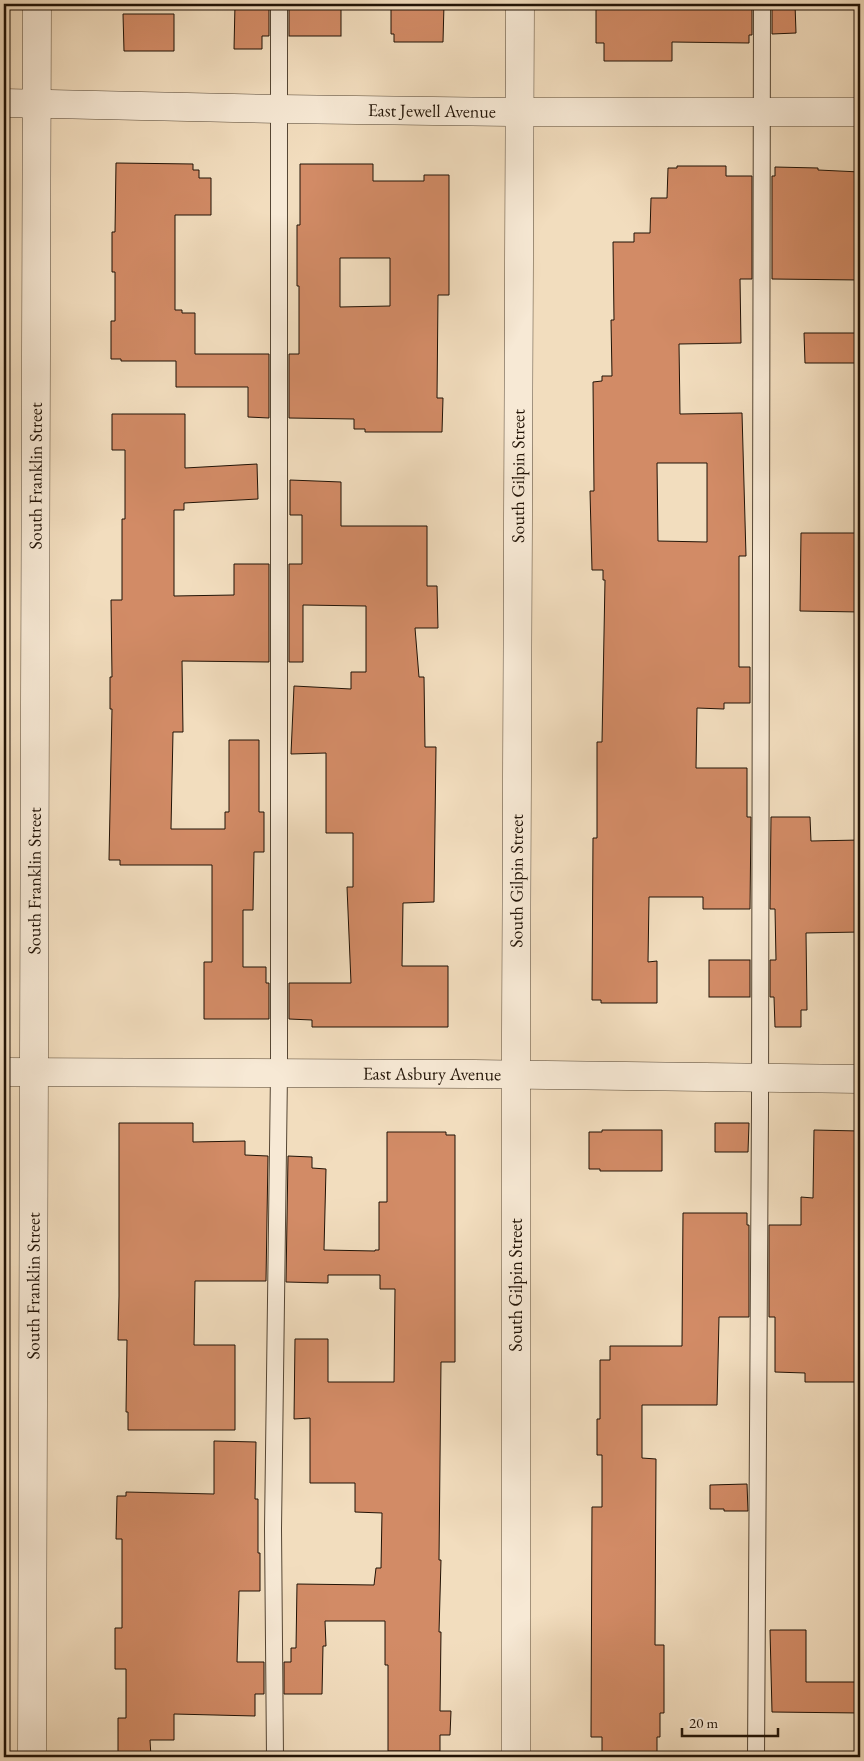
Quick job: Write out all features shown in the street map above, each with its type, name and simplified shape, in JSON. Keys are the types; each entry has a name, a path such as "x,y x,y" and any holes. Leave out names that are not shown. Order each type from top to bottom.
{"street":[{"name":"South Franklin Street","path":"32,1757 37,4"},
{"name":"South Gilpin Street","path":"516,1757 516,1074 520,4"},
{"name":"East Jewell Avenue","path":"4,104 519,112 860,112"},
{"name":"East Asbury Avenue","path":"4,1072 516,1074 860,1079"}],"lane":[{"path":"275,1757 272,1529 279,1073 279,4"},
{"path":"756,1757 760,1078 762,4"}],"building":[{"path":"235,4 269,4 269,36 262,36 262,49 234,49"},
{"path":"289,4 341,4 341,36 289,36"},
{"path":"391,4 444,4 443,42 394,42 394,34 391,34"},
{"path":"606,4 750,4 752,5 752,35 749,35 749,43 672,42 672,61 604,61 604,43 596,43 596,8 606,8"},
{"path":"772,4 795,4 796,33 772,34"},
{"path":"123,14 174,14 174,51 124,51"},
{"path":"116,163 193,164 193,170 199,170 199,178 211,178 211,215 175,215 175,310 182,310 182,313 195,313 195,354 269,354 269,418 248,417 248,387 176,387 176,361 121,361 121,359 111,359 111,321 115,321 115,272 112,272 112,232 115,232"},
{"path":"300,164 373,164 373,181 424,181 424,175 449,175 449,295 438,295 437,398 443,398 442,432 365,432 365,429 354,429 354,419 289,418 289,354 299,354 297,225 300,225","holes":["340,258 390,258 390,306 340,307"]},
{"path":"677,166 726,166 726,176 752,176 752,279 740,279 741,343 679,344 680,414 742,413 746,556 739,556 739,667 750,667 750,703 724,703 724,709 697,708 696,768 747,768 747,817 751,817 750,909 703,909 703,897 649,897 648,962 657,961 657,1003 601,1003 601,1000 592,1000 593,838 597,838 597,742 602,742 605,580 603,580 603,570 592,570 590,491 594,491 593,382 602,381 602,376 612,376 611,320 614,320 613,242 634,242 634,233 650,233 651,198 667,198 668,168 677,168","holes":["657,463 707,463 707,542 658,541"]},
{"path":"775,167 818,168 818,170 860,172 860,280 772,279 772,176 775,176"},
{"path":"804,333 860,333 860,363 805,363"},
{"path":"112,414 185,414 185,468 257,464 258,499 184,503 184,510 174,510 174,596 234,595 234,564 269,564 269,662 182,661 183,732 173,732 171,829 225,829 225,812 229,812 229,740 259,740 259,812 264,812 264,852 254,852 253,910 243,910 243,967 266,967 266,983 269,983 269,1019 204,1019 204,962 212,962 212,865 120,865 120,860 109,860 112,709 110,709 110,677 112,677 111,600 122,600 122,519 125,519 125,450 112,450"},
{"path":"290,480 341,482 341,526 427,526 427,586 437,586 438,628 415,628 419,677 424,677 425,747 436,747 434,902 403,903 402,966 448,966 448,1027 312,1027 312,1020 289,1019 289,983 351,983 347,887 353,887 353,833 326,833 326,753 291,754 294,686 351,689 351,672 366,672 366,606 303,605 303,662 289,662 289,564 302,564 302,515 290,515"},
{"path":"801,533 860,533 860,612 800,611"},
{"path":"771,817 810,817 811,841 860,840 860,932 806,933 807,1010 801,1010 801,1027 775,1027 774,997 770,997 770,960 776,960 775,909 770,909"},
{"path":"709,960 750,960 750,997 709,997"},
{"path":"119,1123 193,1123 193,1142 245,1141 245,1155 268,1156 266,1281 195,1281 194,1345 235,1345 235,1430 128,1430 128,1412 126,1412 127,1340 118,1340"},
{"path":"715,1123 749,1123 748,1152 715,1152"},
{"path":"602,1130 662,1130 662,1171 600,1171 600,1169 589,1169 589,1132 602,1132"},
{"path":"814,1130 859,1131 860,1382 805,1382 805,1373 775,1372 775,1317 769,1317 769,1225 801,1225 801,1197 813,1198"},
{"path":"387,1132 446,1132 446,1135 455,1135 455,1362 441,1362 439,1560 441,1560 439,1632 441,1632 440,1711 451,1711 450,1735 440,1735 440,1751 388,1751 388,1665 385,1665 385,1621 325,1621 326,1646 323,1646 322,1694 284,1694 284,1662 291,1662 291,1648 296,1648 297,1584 374,1585 376,1568 381,1568 382,1513 355,1512 355,1483 310,1483 310,1418 294,1419 295,1339 328,1339 328,1382 394,1382 395,1289 380,1289 380,1275 328,1275 328,1283 286,1282 288,1156 312,1157 312,1168 326,1169 324,1250 375,1251 379,1250 379,1202 387,1202"},
{"path":"683,1213 747,1213 747,1225 749,1225 749,1317 719,1317 717,1405 642,1405 642,1458 656,1459 655,1645 664,1645 664,1713 660,1713 660,1737 657,1737 657,1757 602,1757 602,1737 591,1737 592,1507 602,1507 602,1455 597,1455 597,1419 600,1419 600,1360 610,1360 610,1346 682,1346"},
{"path":"214,1441 256,1442 255,1499 258,1499 260,1591 239,1591 237,1662 264,1662 264,1694 255,1694 255,1716 174,1714 174,1740 150,1740 151,1757 118,1757 118,1718 126,1718 126,1669 115,1669 115,1628 122,1628 122,1539 116,1539 117,1496 126,1496 126,1492 214,1494"},
{"path":"747,1484 748,1511 710,1509 710,1485"},
{"path":"770,1630 806,1630 806,1682 860,1682 860,1713 772,1712"}]}
